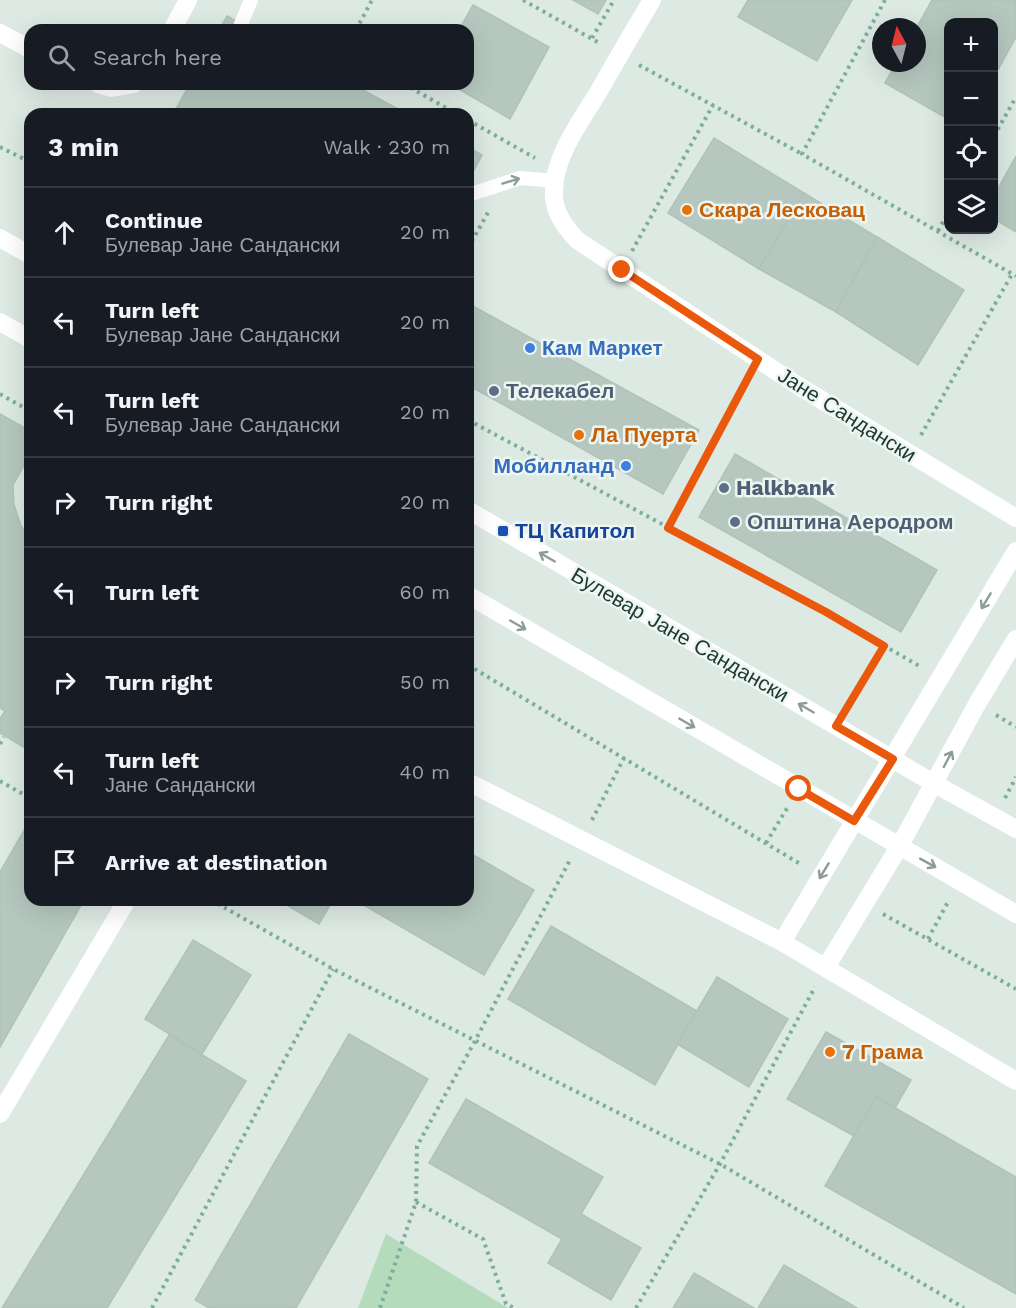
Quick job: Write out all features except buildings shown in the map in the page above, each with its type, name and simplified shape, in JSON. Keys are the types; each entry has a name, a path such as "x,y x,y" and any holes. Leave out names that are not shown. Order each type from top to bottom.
{"street":[{"path":"175,24 188,0"},
{"name":"Јане Сандански","path":"652,0 570,139 556,176 554,191 555,204 563,225 577,240 758,359 1016,518"},
{"path":"0,33 24,46"},
{"path":"0,238 24,252"},
{"path":"0,322 24,336"},
{"name":"Булевар Јане Сандански","path":"474,514 935,784 1016,829"},
{"path":"782,942 1016,551"},
{"path":"474,599 1016,914"},
{"path":"826,966 899,847 977,704 1016,639"},
{"path":"474,785 826,966 1016,1081"},
{"path":"0,1114 123,906"}],"lane":[{"path":"241,24 251,0"},
{"path":"474,193 520,178 556,176"}],"path":[{"path":"359,24 372,0"},
{"path":"524,0 598,42"},
{"path":"591,38 614,0"},
{"path":"802,154 885,0"},
{"path":"620,54 802,154 1014,275 911,454"},
{"path":"415,90 446,108"},
{"path":"998,128 1016,97"},
{"path":"622,270 713,105"},
{"path":"474,124 556,176"},
{"path":"0,147 24,159"},
{"path":"938,231 944,220"},
{"path":"668,528 758,359"},
{"path":"0,394 24,408"},
{"path":"474,423 826,612 940,678"},
{"path":"836,726 884,646"},
{"path":"474,669 821,876"},
{"path":"0,744 4,737"},
{"path":"380,1308 416,1202 417,1146 624,758"},
{"path":"0,781 24,795"},
{"path":"766,843 799,789"},
{"path":"928,939 959,881"},
{"path":"864,903 1016,990"},
{"path":"222,906 333,969 720,1164 964,1308"},
{"path":"636,1308 720,1164 826,966"},
{"path":"152,1308 333,969"},
{"path":"416,1202 483,1239 506,1304 514,1308"}],"green space":[{"path":"386,1234 508,1308 358,1308"}],"place":[{"name":"Скара Лесковац","path":"687,210"},
{"name":"Кам Маркет","path":"530,348"},
{"name":"Телекабел","path":"494,391"},
{"name":"Ла Пуерта","path":"579,435"},
{"name":"Мобилланд","path":"626,466"},
{"name":"Halkbank","path":"724,488"},
{"name":"Општина Аеродром","path":"735,522"},
{"name":"ТЦ Капитол","path":"503,531"},
{"name":"7 Грама","path":"830,1052"}],"route":[{"path":"622,270 758,359 668,528 826,612 884,646 836,726 893,759 854,821 799,789"}]}
